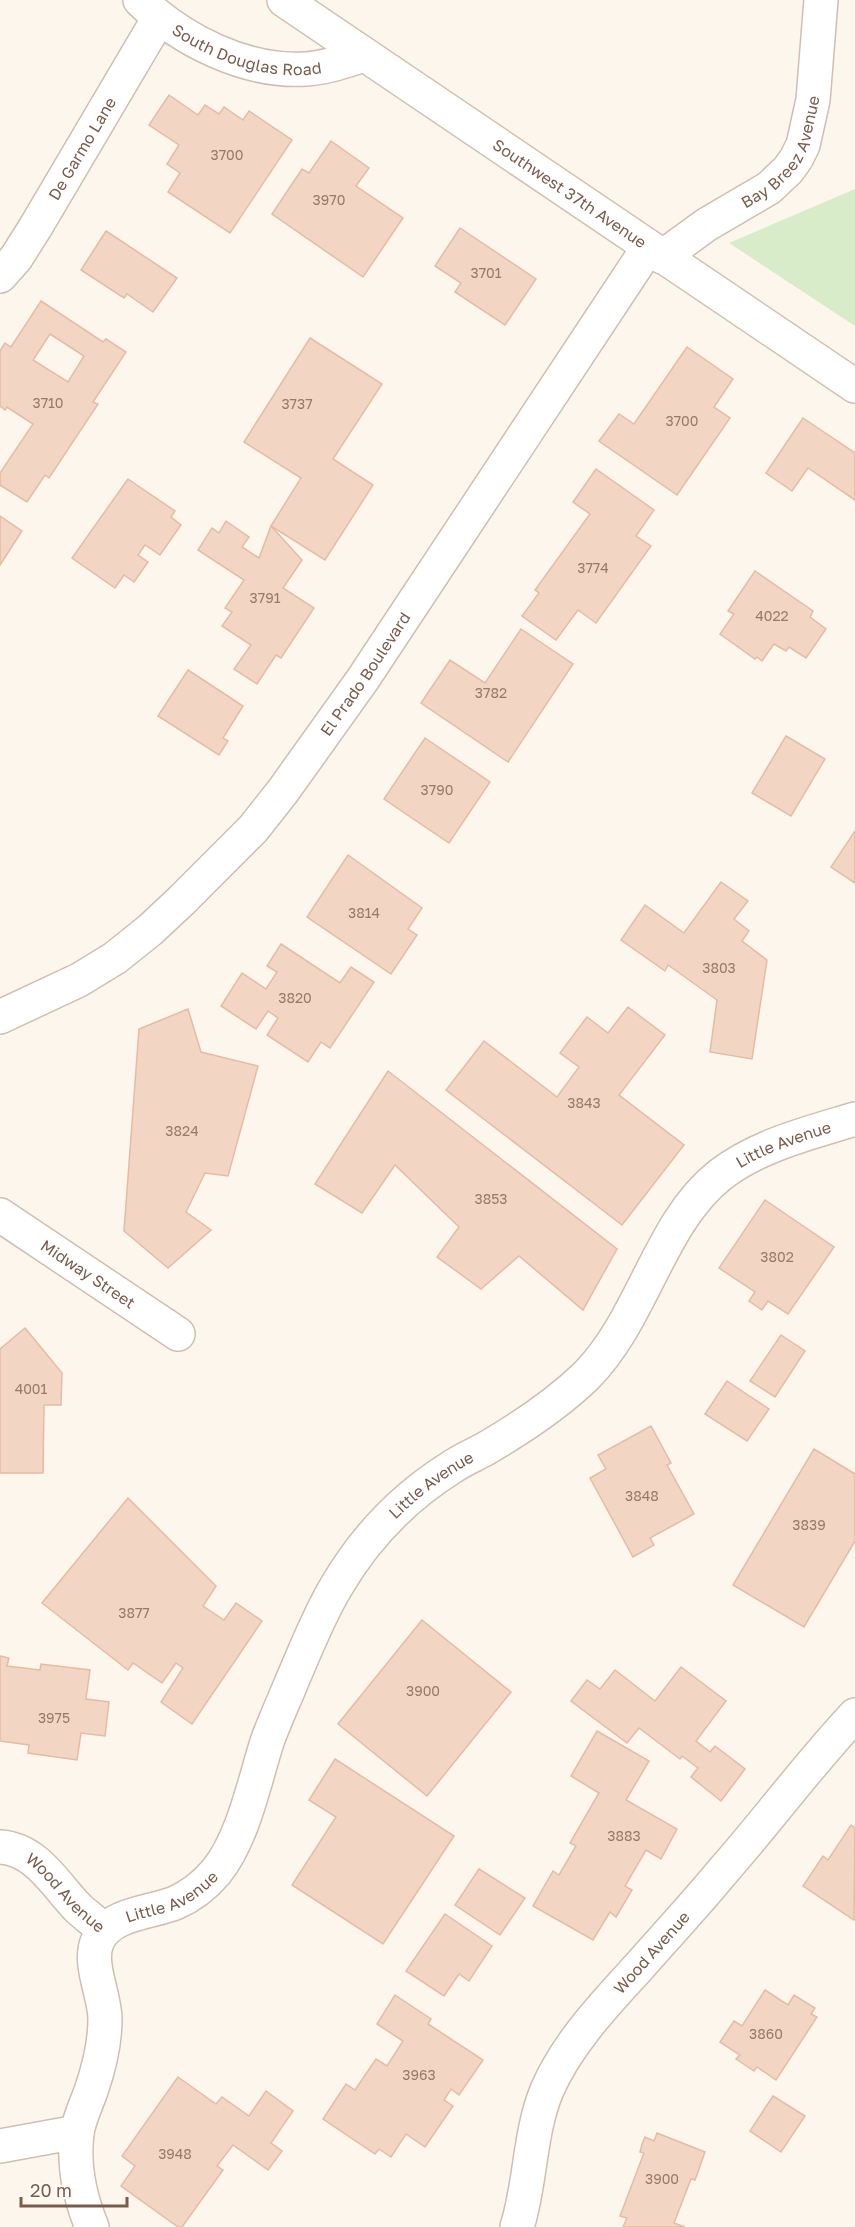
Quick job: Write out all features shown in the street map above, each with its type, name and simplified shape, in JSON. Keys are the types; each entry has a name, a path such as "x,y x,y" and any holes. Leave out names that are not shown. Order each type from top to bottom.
{"street":[{"name":"Southwest 37th Avenue","path":"284,0 855,386"},
{"name":"Bay Breez Avenue","path":"655,252 769,188 796,159 803,145 813,100 821,0"},
{"name":"South Douglas Road","path":"149,9 190,39 207,47 272,67 306,69 328,66 364,55"},
{"name":"De Garmo Lane","path":"0,276 16,258 35,228 149,9"},
{"name":"El Prado Boulevard","path":"0,1017 79,980 115,958 182,902 253,829 284,791 363,679 655,252"},
{"name":"Little Avenue","path":"104,1930 117,1921 184,1898 204,1884 217,1870 238,1830 269,1737 320,1617 350,1565 377,1530 428,1483 547,1409 588,1374 628,1318 679,1223 703,1189 722,1173 763,1149 855,1119"},
{"name":"Midway Street","path":"0,1215 178,1334"},
{"name":"Wood Avenue","path":"517,2227 536,2127 544,2099 574,2044 609,1999 723,1871 808,1767 855,1715"},
{"name":"Wood Avenue","path":"0,1847 18,1851 31,1859 54,1879 78,1909 104,1930 96,1943 94,1955 105,2017 103,2041 99,2067 77,2132 76,2165 82,2197 92,2227"},
{"path":"0,2146 77,2132"}],"green space":[{"path":"855,189 855,326 729,243"}],"building":[{"path":"169,95 198,115 205,105 219,114 224,107 243,120 249,111 292,140 230,233 168,192 180,173 167,164 179,145 149,125"},
{"path":"331,141 369,168 356,186 403,218 363,277 272,214 302,169 309,173"},
{"path":"460,228 536,279 505,325 455,292 461,283 435,266"},
{"path":"106,231 177,278 153,312 127,294 124,298 81,270"},
{"path":"41,301 103,342 106,339 126,352 93,402 98,404 49,478 45,475 27,502 0,485 0,473 33,424 7,407 5,410 0,406 0,351 5,343 11,347","holes":["50,334 84,356 68,382 33,360"]},
{"path":"310,338 382,384 333,459 373,485 325,560 271,526 301,478 244,442"},
{"path":"687,347 733,379 714,407 730,418 677,495 599,441 619,414 634,424"},
{"path":"803,418 855,453 855,500 808,468 792,491 766,473"},
{"path":"596,469 654,510 636,536 651,546 596,623 578,610 556,640 522,616 539,593 535,590 590,514 573,502"},
{"path":"128,479 175,511 171,517 181,525 160,555 145,545 138,555 148,562 134,582 124,575 115,588 72,558"},
{"path":"0,516 22,531 0,565"},
{"path":"226,521 249,537 242,547 259,558 271,526 302,560 283,588 314,608 281,658 276,655 257,684 234,669 251,645 222,626 232,612 225,608 244,580 198,550 212,528 219,533"},
{"path":"755,571 813,611 810,617 826,629 806,658 789,647 786,651 774,644 762,661 757,657 755,659 720,634 734,614 728,611"},
{"path":"521,629 573,664 508,762 421,703 450,660 485,683"},
{"path":"188,670 243,706 223,738 228,741 219,755 158,716"},
{"path":"786,736 825,759 791,816 752,793"},
{"path":"425,738 490,782 449,843 384,799"},
{"path":"855,831 855,883 831,867"},
{"path":"348,855 422,908 408,929 417,935 391,974 307,917"},
{"path":"721,882 748,901 734,919 749,931 742,941 767,960 752,1059 710,1052 717,1000 668,965 665,971 621,940 645,905 684,933"},
{"path":"281,944 340,983 351,967 374,982 330,1048 321,1042 308,1062 267,1035 278,1018 268,1011 256,1029 221,1006 242,973 266,989 277,972 267,966"},
{"path":"628,1007 665,1035 619,1095 684,1145 622,1225 446,1090 484,1041 557,1097 579,1067 560,1053 587,1017 608,1033"},
{"path":"188,1009 201,1052 258,1066 228,1176 205,1173 186,1212 211,1230 168,1268 124,1231 139,1029"},
{"path":"388,1071 617,1249 583,1310 519,1256 481,1289 437,1257 459,1227 395,1165 362,1213 315,1184"},
{"path":"765,1200 834,1247 788,1314 768,1301 762,1310 749,1301 755,1292 719,1268"},
{"path":"25,1328 62,1373 61,1405 44,1405 43,1473 0,1473 0,1349"},
{"path":"781,1335 805,1351 775,1397 750,1381"},
{"path":"727,1381 769,1409 747,1441 705,1414"},
{"path":"651,1426 671,1463 667,1465 694,1514 650,1538 654,1545 633,1557 590,1478 606,1469 598,1455"},
{"path":"814,1449 855,1474 855,1541 804,1627 733,1585"},
{"path":"128,1498 216,1586 203,1606 224,1620 236,1603 262,1621 192,1724 161,1702 183,1668 176,1663 162,1683 133,1663 128,1670 42,1603"},
{"path":"422,1620 511,1692 427,1796 338,1724"},
{"path":"0,1656 9,1658 7,1666 40,1670 41,1664 90,1670 86,1699 109,1702 105,1736 81,1733 77,1760 28,1753 29,1745 0,1741"},
{"path":"681,1667 726,1701 696,1741 710,1752 715,1746 745,1769 721,1801 691,1777 698,1768 682,1756 680,1759 639,1728 627,1743 571,1701 587,1680 600,1689 615,1670 655,1701"},
{"path":"597,1731 649,1761 626,1800 677,1829 661,1859 646,1850 625,1886 632,1890 616,1917 610,1912 593,1940 533,1906 553,1871 559,1875 576,1846 570,1843 599,1793 571,1776"},
{"path":"335,1759 454,1836 383,1944 292,1885 336,1817 309,1800"},
{"path":"851,1825 855,1828 854,1920 803,1886 823,1856 828,1860"},
{"path":"479,1869 525,1898 500,1935 455,1905"},
{"path":"445,1914 492,1946 469,1981 459,1974 444,1996 406,1971"},
{"path":"765,1990 788,2005 794,1995 815,2008 811,2014 817,2017 776,2080 757,2067 754,2071 736,2059 740,2055 720,2042 734,2021 742,2026"},
{"path":"395,1995 431,2019 428,2024 483,2060 459,2095 451,2089 444,2100 453,2106 425,2147 406,2134 391,2157 379,2149 375,2154 323,2119 346,2084 355,2090 376,2059 387,2066 403,2041 377,2024"},
{"path":"178,2077 216,2104 222,2097 249,2116 266,2091 293,2111 271,2143 282,2151 268,2170 233,2145 217,2166 223,2170 182,2227 178,2227 121,2186 135,2166 122,2156"},
{"path":"773,2096 805,2116 781,2152 750,2131"},
{"path":"657,2133 705,2152 695,2180 691,2179 674,2223 685,2227 623,2227 627,2218 620,2216 644,2153 640,2152 642,2144 645,2137 654,2141"}]}
